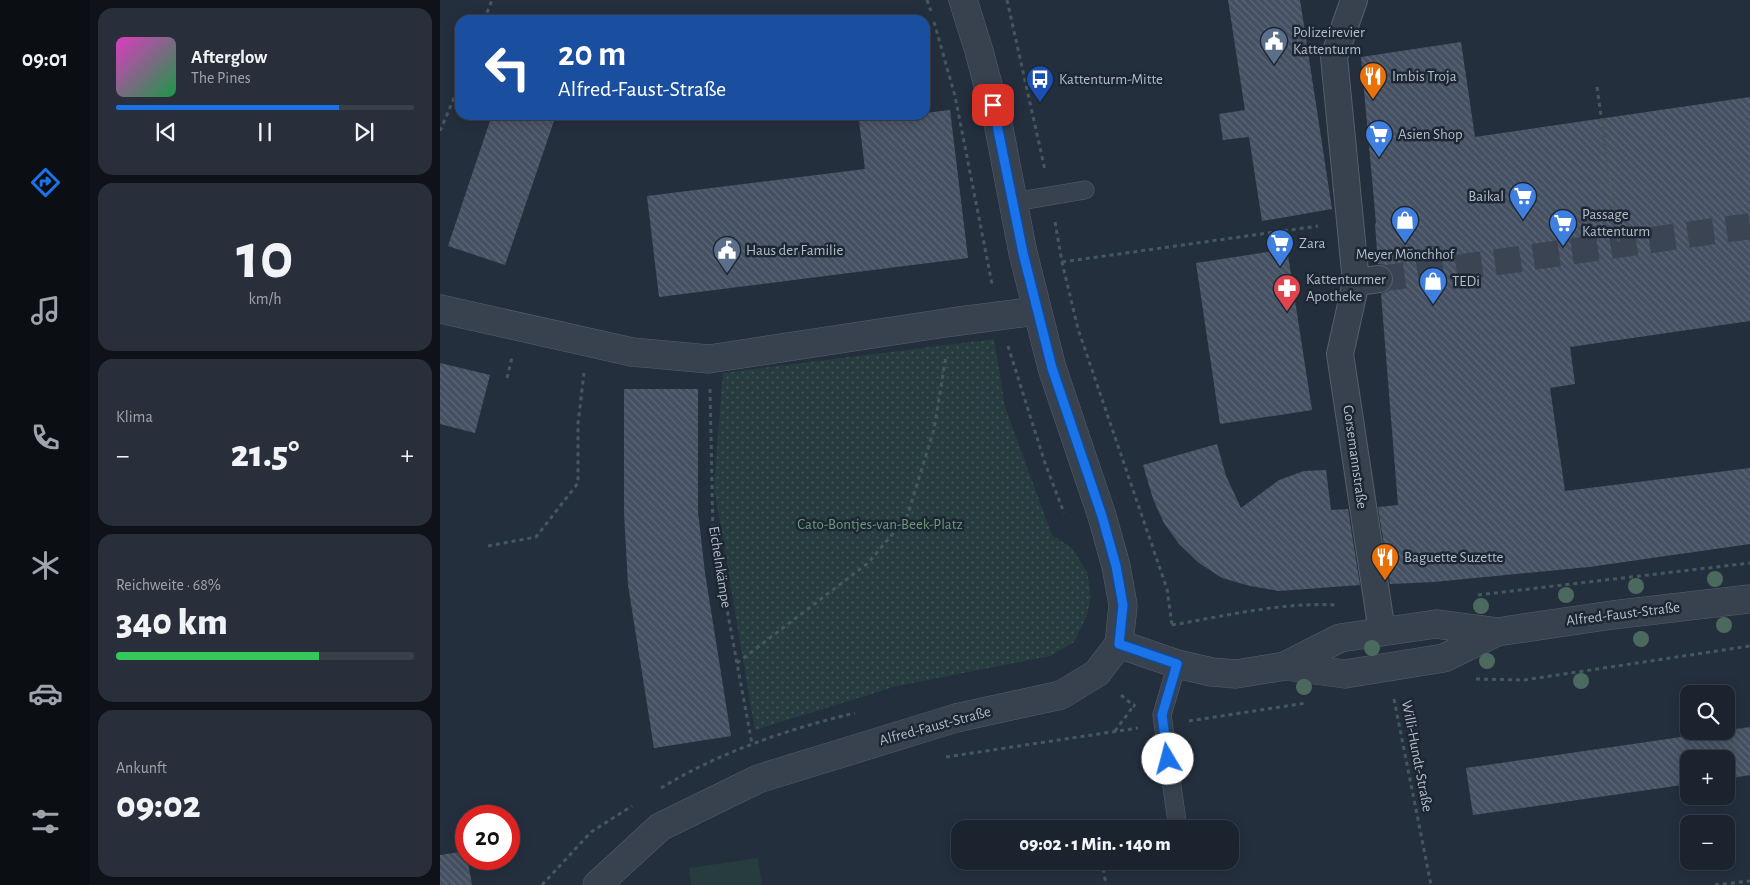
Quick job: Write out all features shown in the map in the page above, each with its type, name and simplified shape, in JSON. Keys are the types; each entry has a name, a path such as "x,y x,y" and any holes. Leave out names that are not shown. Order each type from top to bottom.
{"street":[{"path":"963,0 998,123 1023,253 1052,368 1102,516 1116,566 1123,605 1119,644"},
{"name":"Gorsemannstraße","path":"1354,0 1334,57 1351,221 1368,280 1340,354 1382,632"},
{"path":"440,309 632,352 709,359 1037,311"},
{"name":"Alfred-Faust-Straße","path":"1285,666 1340,638 1436,624 1497,632 1612,615 1750,599"},
{"name":"Alfred-Faust-Straße","path":"597,885 660,827 758,778 956,718 1061,695 1096,673 1119,644 1168,661 1212,672 1236,674 1285,666 1345,674 1444,658 1497,632"}],"lane":[{"path":"1014,202 1085,190"},
{"path":"1168,661 1162,715 1177,820"}],"path":[{"path":"486,15 492,0"},
{"path":"940,758 1115,731 1151,679 1168,661 1172,625 1167,589 1078,328 1006,0"},
{"path":"1597,87 1619,245"},
{"path":"440,131 455,96"},
{"path":"1062,262 1351,221"},
{"path":"737,663 868,563 907,517 934,429 952,322"},
{"path":"488,546 536,537 578,483 578,424 587,342"},
{"name":"Eichelnkämpe","path":"709,359 713,534 752,744"},
{"name":"Willi-Hundt-Straße","path":"1388,666 1431,885"},
{"path":"1104,870 1106,885"},
{"path":"1715,885 1750,881"}],"green space":[{"name":"Cato-Bontjes-van-Beek-Platz","path":"994,339 1005,407 1052,535 1072,548 1087,572 1091,597 1087,615 1074,642 1050,656 897,686 755,730 714,487 723,373"},
{"path":"758,858 762,885 691,885 689,868"}],"building":[{"path":"1228,0 1300,0 1332,209 1262,221 1249,137 1223,140 1219,114 1245,110"},
{"name":"Passage Kattenturm","path":"1461,42 1475,137 1750,97 1750,321 1570,347 1575,384 1550,388 1565,491 1750,468 1750,544 1589,567 1434,582 1390,584 1378,507 1398,505 1381,294 1388,291 1393,284 1394,278 1391,270 1385,265 1378,264 1361,57"},
{"path":"950,110 968,258 659,297 647,196 865,169 859,121 930,120 930,112"},
{"path":"490,120 554,120 505,265 448,246"},
{"path":"1287,249 1312,410 1220,424 1196,263"},
{"path":"440,363 490,375 475,433 440,424"},
{"path":"624,389 698,389 698,512 705,573 731,736 654,748 628,585 624,512"},
{"path":"1217,444 1226,476 1241,508 1279,480 1304,471 1326,470 1331,510 1348,509 1360,585 1279,591 1250,586 1222,578 1199,563 1179,544 1164,523 1153,499 1143,465"},
{"path":"1750,727 1750,775 1735,778 1735,750 1680,750 1680,785 1473,815 1466,768 1680,737 1680,740 1735,740 1735,729"},
{"path":"455,853 455,870 469,870 472,885 440,885 440,855"}],"tunnel":[{"path":"1379,279 1750,226"}],"place":[{"name":"Polizeirevier Kattenturm","path":"1274,65"},
{"name":"Imbis Troja","path":"1373,100"},
{"name":"Kattenturm-Mitte","path":"1040,103"},
{"name":"Asien Shop","path":"1379,158"},
{"name":"Baikal","path":"1523,220"},
{"name":"Meyer Mönchhof","path":"1405,244"},
{"name":"Passage Kattenturm","path":"1563,247"},
{"name":"Zara","path":"1280,267"},
{"name":"Haus der Familie","path":"727,274"},
{"name":"TEDi","path":"1433,305"},
{"name":"Kattenturmer Apotheke","path":"1287,312"},
{"name":"Baguette Suzette","path":"1385,581"}],"route":[{"path":"993,105 1023,253 1052,368 1102,516 1116,566 1123,605 1119,644 1177,664 1162,715 1168,759"}]}
